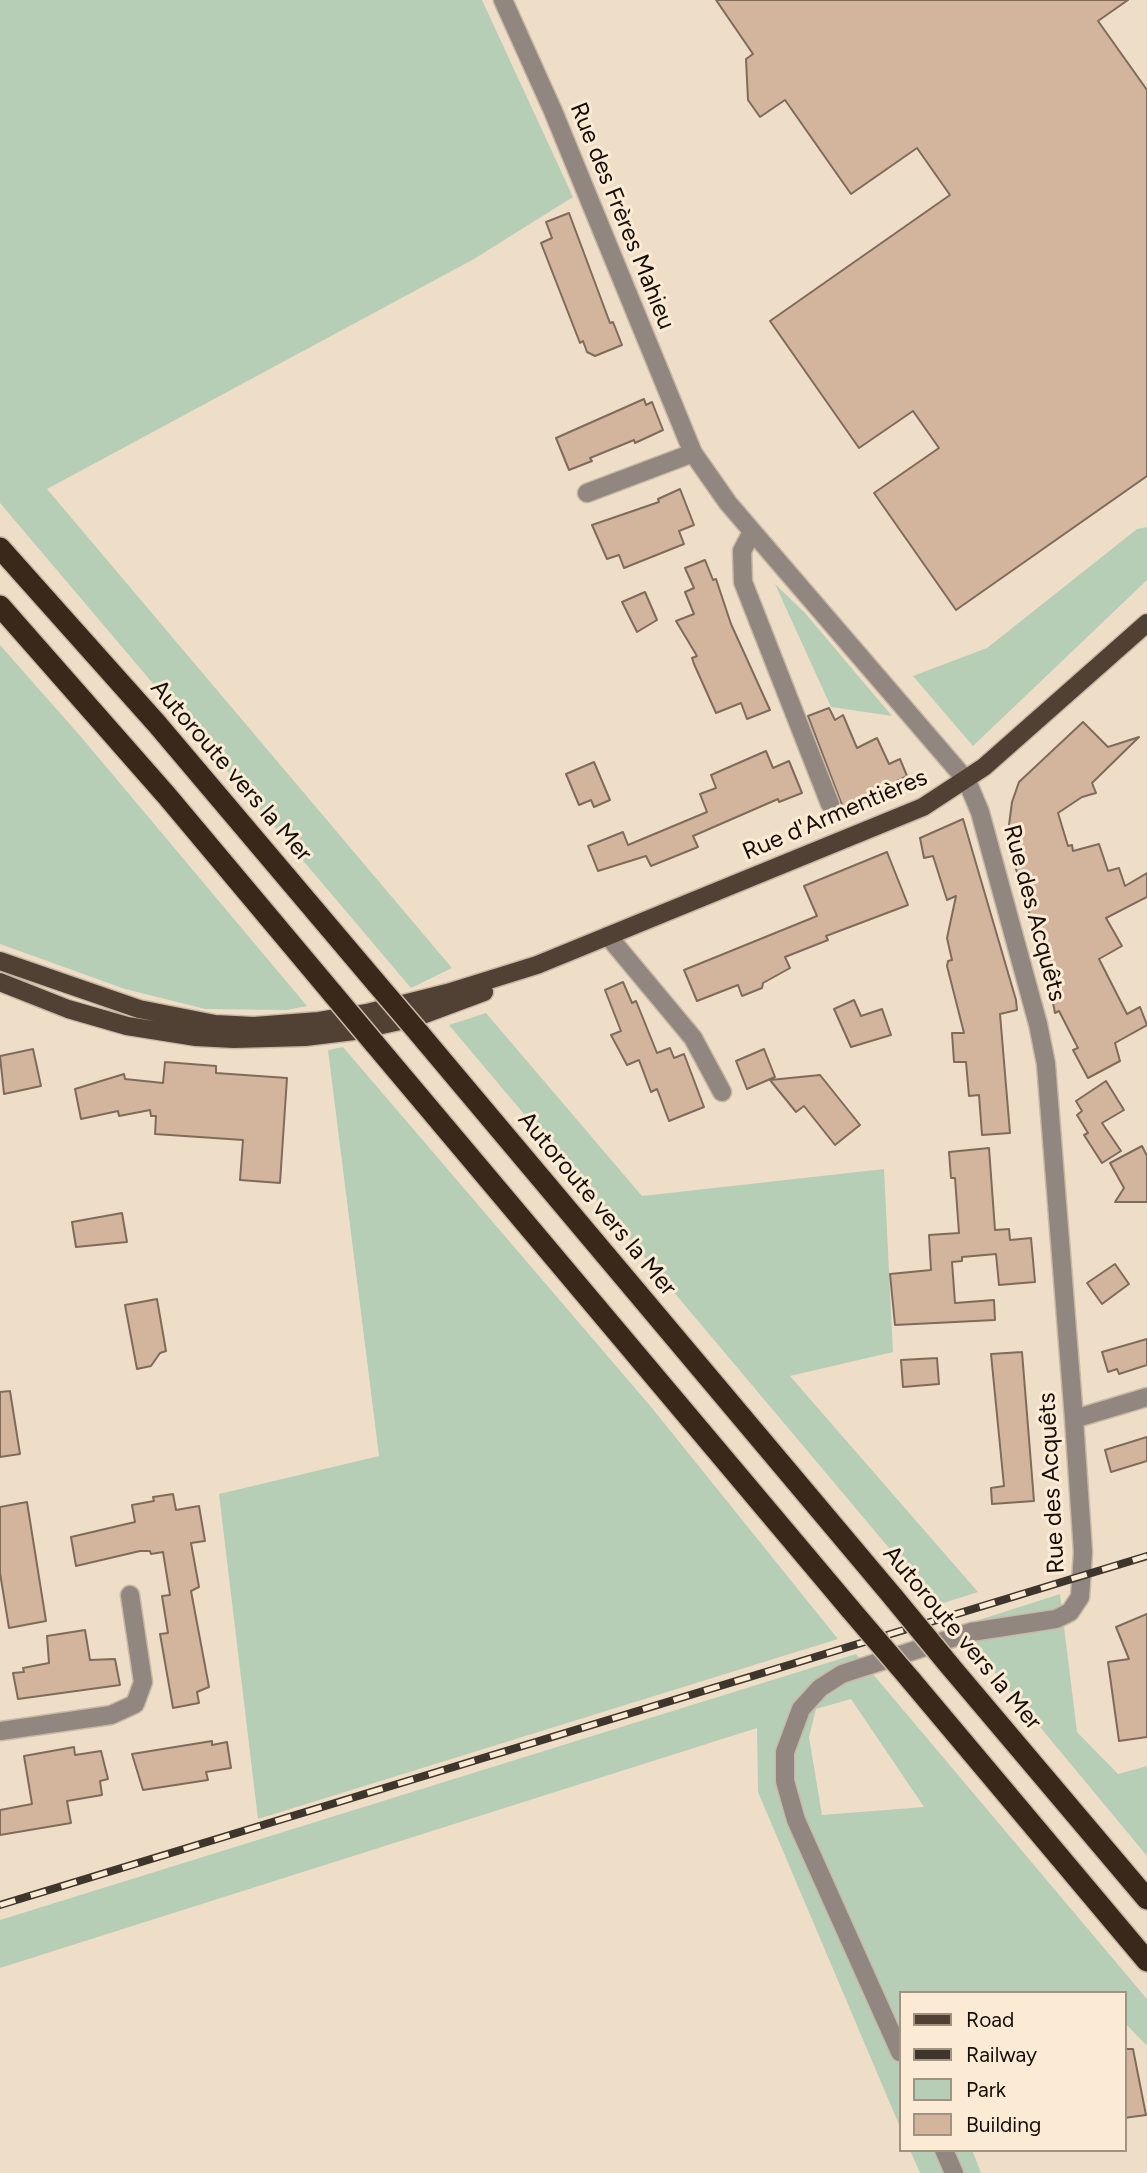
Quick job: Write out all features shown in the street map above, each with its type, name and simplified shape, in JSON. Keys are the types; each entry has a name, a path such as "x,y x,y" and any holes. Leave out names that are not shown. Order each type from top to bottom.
{"highway":[{"name":"Autoroute vers la Mer","path":"0,548 174,743 1147,1899"},
{"path":"0,606 167,796 1147,1961"}],"main road":[{"name":"Rue d'Armentières","path":"0,982 68,1009 127,1026 196,1037 275,1039 338,1034 414,1018 475,996 537,965 923,807 967,780 1147,623"},
{"name":"Rue d'Armentières","path":"0,961 139,1009 204,1023 254,1026 303,1023 366,1013 537,965"}],"street":[{"name":"Rue des Frères Mahieu","path":"503,0 553,111 693,453 718,491 752,532 967,780"},
{"path":"587,493 693,453"},
{"path":"752,532 741,551 743,582 830,804"},
{"name":"Rue des Acquêts","path":"898,2047 792,1808 784,1772 788,1738 806,1703 842,1674 959,1635 1048,1621 1070,1612 1080,1597 1083,1576 1074,1419 1046,1064 1030,990 981,812 967,780"},
{"path":"608,936 693,1038 722,1092"},
{"path":"1074,1419 1147,1397"},
{"path":"0,1731 111,1715 135,1704 144,1682 130,1595"},
{"path":"945,2152 954,2173"}],"green space":[{"path":"0,0 482,0 573,197 474,259 47,489 452,968 411,988 0,503"},
{"path":"1147,527 1147,580 973,746 913,676 987,648 1137,529"},
{"path":"775,584 805,613 892,716 831,707"},
{"path":"0,645 82,738 307,1006 287,1010 205,1009 125,989 0,944"},
{"path":"486,1013 642,1196 884,1169 893,1352 790,1376 978,1592 937,1605 449,1025"},
{"path":"343,1047 652,1408 838,1639 258,1819 219,1494 379,1456 328,1050"},
{"path":"1060,1594 1077,1732 1118,1774 1147,1766 1147,1856 957,1627"},
{"path":"856,1654 1147,1999 1147,2046 1126,2024 1126,1991 898,1991 898,2122 758,1792 757,1728 0,1968 0,1920","holes":["851,1699 924,1807 822,1815 809,1737 816,1709"]},
{"path":"911,2152 973,2152 981,2173 920,2173"}],"building":[{"path":"716,0 1128,0 1098,21 1147,90 1147,476 956,610 874,493 939,448 913,411 859,448 770,321 950,195 917,148 851,194 785,100 760,117 748,100 746,59 753,54"},
{"path":"569,213 610,323 613,322 622,345 595,356 587,352 583,341 580,343 541,243 552,238 546,222"},
{"path":"644,399 646,405 652,402 663,430 635,443 634,440 590,458 592,461 569,470 556,438"},
{"path":"680,489 694,525 679,531 684,544 624,568 619,555 607,559 592,525 659,502 658,499"},
{"path":"705,560 713,580 716,579 731,624 770,710 747,719 741,703 716,713 692,658 697,656 676,621 694,614 685,592 694,588 685,568"},
{"path":"645,592 657,620 637,632 622,602"},
{"path":"829,708 835,720 843,715 857,748 877,738 889,764 900,759 907,776 897,781 900,788 849,809 842,805 808,716"},
{"path":"1083,722 1108,747 1139,737 1092,783 1096,793 1082,797 1058,813 1068,846 1072,845 1073,851 1099,844 1108,871 1119,868 1125,886 1147,873 1147,897 1106,918 1122,946 1099,959 1127,1014 1140,1007 1147,1025 1115,1043 1120,1061 1088,1078 1073,1050 1078,1048 1059,1011 1055,1013 1048,977 1054,973 1041,930 1035,932 1010,849 1015,847 1009,825 1012,802 1019,782"},
{"path":"766,751 773,768 789,761 802,793 779,802 778,799 693,836 698,847 651,866 646,856 598,871 588,846 623,832 628,845 707,812 700,794 716,788 711,775"},
{"path":"594,762 610,800 594,807 591,800 579,805 566,774"},
{"path":"963,819 1016,1000 1017,1010 1000,1014 1010,1133 982,1135 979,1095 969,1096 966,1062 954,1062 952,1033 964,1033 947,966 948,961 952,960 947,938 956,896 947,900 933,856 924,858 920,838"},
{"path":"887,852 908,905 826,936 828,940 785,957 790,968 763,983 762,988 742,996 738,985 697,1001 684,970 817,916 804,886"},
{"path":"623,982 632,1003 636,1001 657,1053 670,1048 674,1058 684,1054 704,1107 669,1121 657,1089 651,1092 639,1060 627,1065 611,1035 621,1031 605,990"},
{"path":"854,1000 861,1016 882,1009 891,1035 851,1047 834,1009"},
{"path":"33,1049 41,1086 4,1094 0,1056"},
{"path":"764,1049 775,1077 747,1089 736,1061"},
{"path":"165,1062 216,1066 216,1073 287,1078 280,1183 240,1180 243,1140 155,1134 156,1116 151,1116 150,1110 119,1116 118,1111 81,1119 75,1089 124,1074 125,1079 163,1083"},
{"path":"820,1075 860,1125 835,1145 804,1106 796,1112 770,1080"},
{"path":"1106,1081 1124,1110 1102,1123 1121,1151 1102,1163 1084,1135 1088,1133 1077,1115 1082,1111 1076,1101"},
{"path":"1142,1146 1147,1156 1147,1202 1115,1202 1124,1188 1110,1163"},
{"path":"989,1148 995,1230 1009,1229 1010,1240 1031,1238 1035,1282 999,1285 996,1254 962,1257 962,1261 952,1262 955,1303 994,1300 995,1320 895,1325 890,1274 931,1270 929,1235 959,1233 955,1178 951,1178 949,1152"},
{"path":"122,1213 127,1242 76,1247 72,1222"},
{"path":"1115,1264 1129,1284 1102,1304 1087,1283"},
{"path":"157,1299 166,1351 160,1353 151,1366 137,1369 125,1305"},
{"path":"1147,1339 1147,1365 1119,1374 1117,1369 1108,1372 1102,1352"},
{"path":"1022,1352 1034,1501 992,1504 991,1488 1004,1486 991,1354"},
{"path":"937,1358 939,1384 903,1387 901,1360"},
{"path":"10,1391 20,1454 0,1457 0,1392"},
{"path":"1147,1437 1147,1461 1111,1472 1105,1450"},
{"path":"173,1494 176,1510 199,1506 205,1541 191,1543 199,1587 191,1591 209,1687 197,1692 199,1703 173,1708 160,1634 168,1633 162,1596 170,1595 163,1552 151,1554 150,1551 140,1551 76,1566 71,1537 135,1522 132,1505 154,1501 153,1497"},
{"path":"27,1502 46,1621 9,1628 0,1573 0,1507"},
{"path":"1147,1614 1147,1737 1119,1741 1108,1662 1129,1659 1116,1627"},
{"path":"85,1630 90,1660 115,1659 120,1685 18,1699 13,1673 24,1672 23,1668 49,1663 47,1636"},
{"path":"212,1741 212,1745 227,1742 231,1768 206,1772 208,1780 143,1790 132,1754"},
{"path":"74,1747 75,1755 101,1751 108,1779 100,1781 102,1795 67,1801 71,1823 0,1835 0,1810 32,1804 24,1756"},
{"path":"1126,2049 1133,2049 1146,2115 1126,2118"}],"railway":[{"path":"0,1905 1147,1556"}]}
